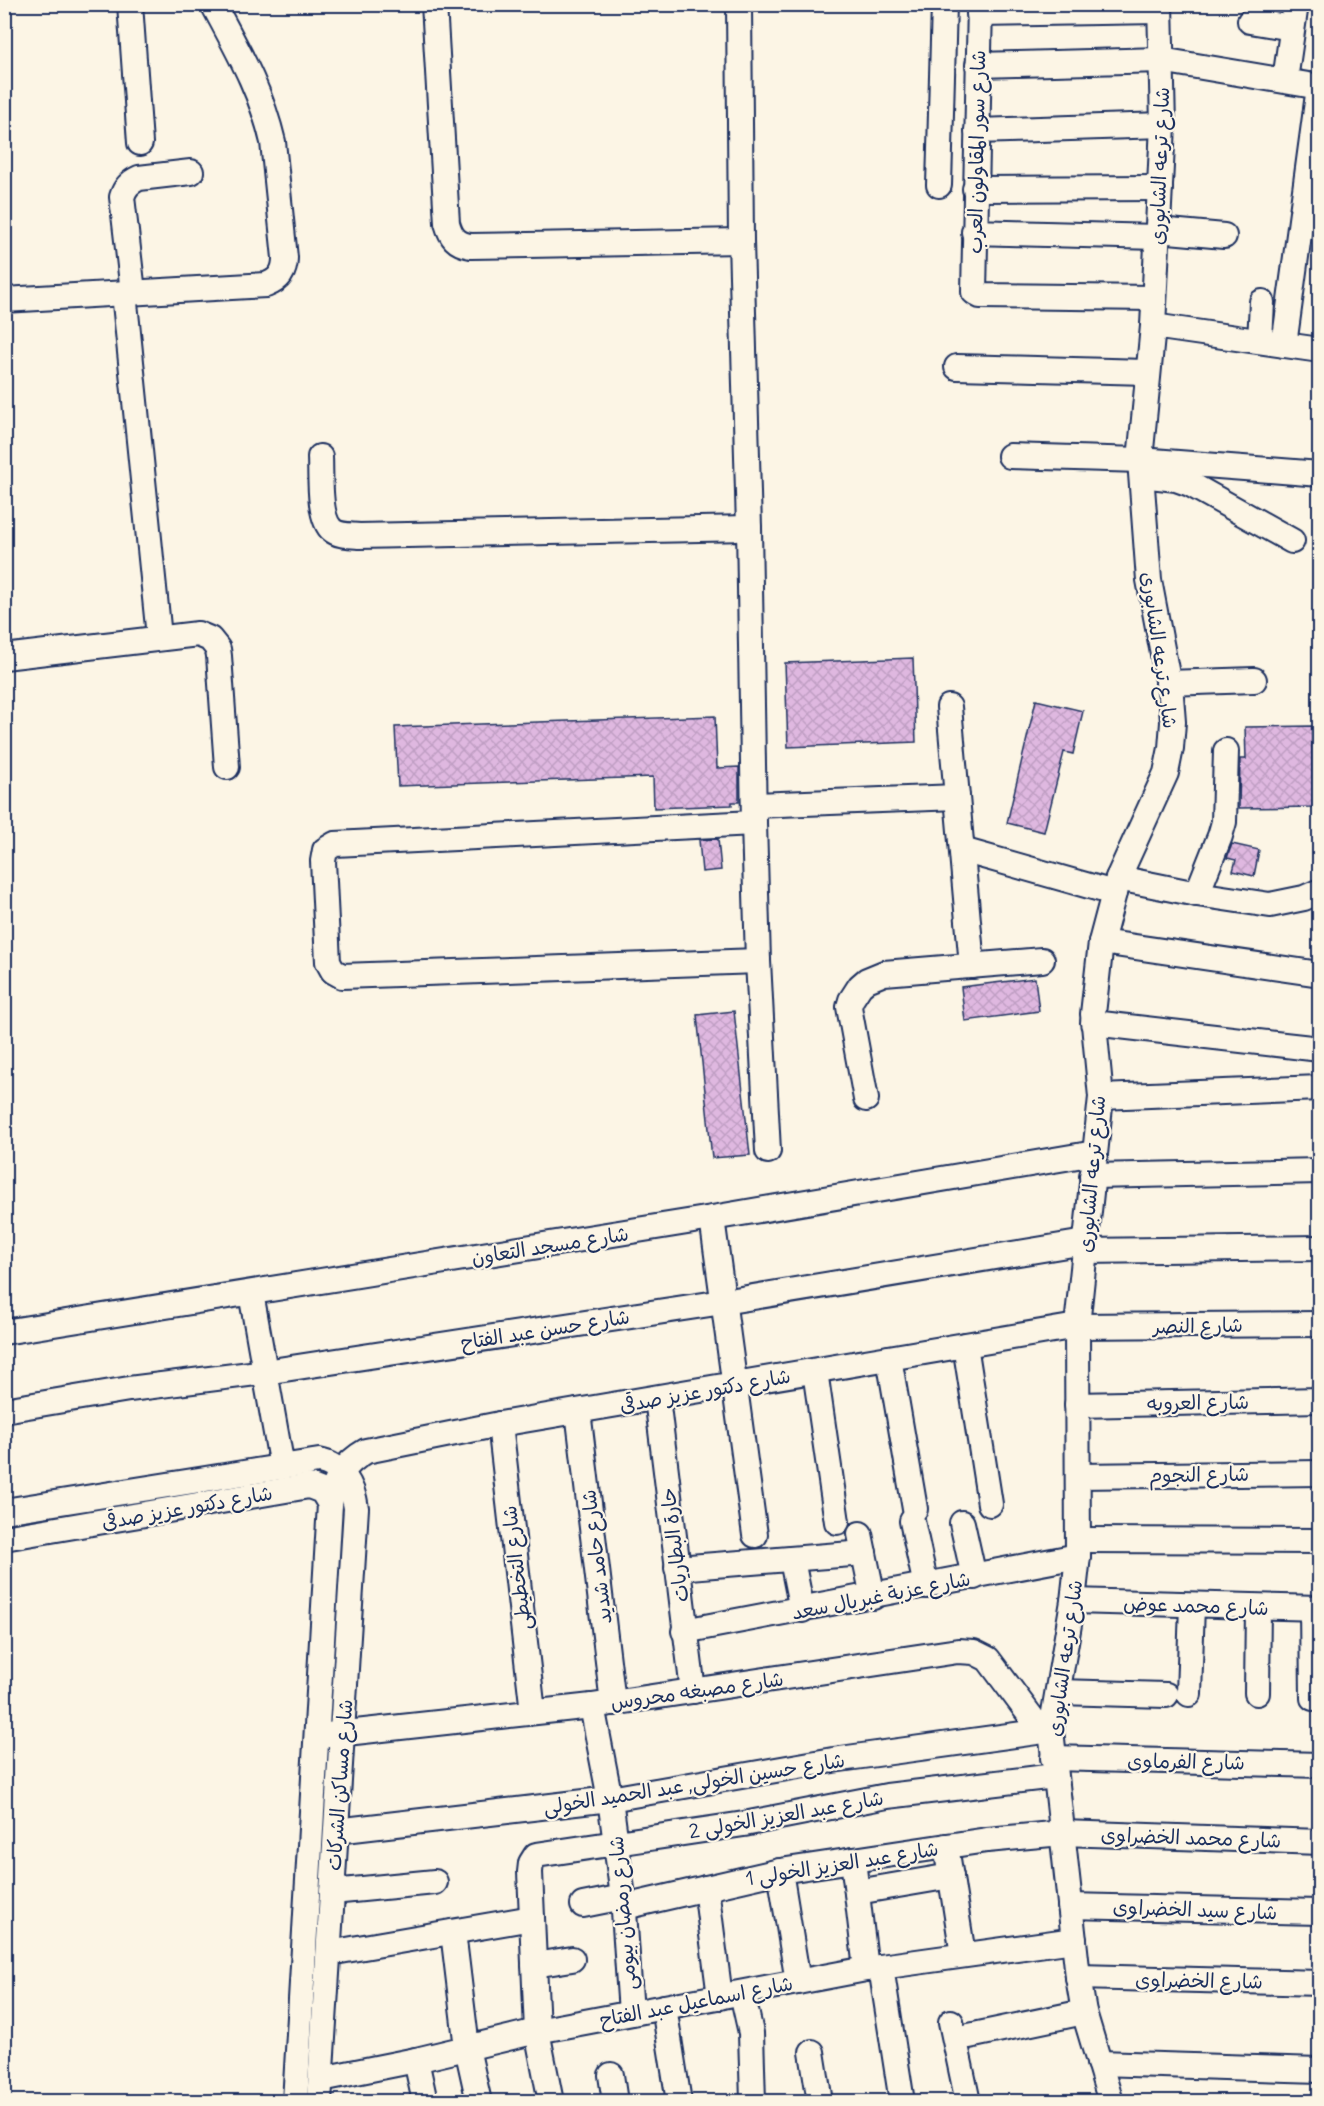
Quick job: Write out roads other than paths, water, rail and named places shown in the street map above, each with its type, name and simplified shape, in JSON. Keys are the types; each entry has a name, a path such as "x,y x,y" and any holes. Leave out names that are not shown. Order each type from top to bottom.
{"street":[{"path":"130,4 140,143"},
{"path":"4,300 266,285 278,278 285,266 274,154 268,123 252,77 213,4"},
{"path":"434,4 447,223 451,235 461,244 471,246 741,241"},
{"path":"739,4 741,241 754,814 758,961 768,1151"},
{"path":"939,185 944,4"},
{"path":"979,9 1160,8"},
{"name":"شارع ترعه الشابورى","path":"1110,2102 1084,2012 1054,1767 1046,1730 1058,1692 1078,1548 1077,1326 1101,1097 1093,1023 1101,942 1116,886 1166,773 1172,748 1173,722 1149,580 1140,468 1153,326 1163,125 1160,8"},
{"name":"شارع سور المقاولون العرب","path":"979,9 973,289 980,296 1154,298"},
{"path":"1250,21 1294,16 1285,80"},
{"path":"978,65 1161,60 1319,87 1284,345"},
{"path":"977,130 1163,125"},
{"path":"159,637 122,197 132,181 139,178 191,172"},
{"path":"975,189 1160,188"},
{"path":"974,232 1224,236"},
{"path":"1260,341 1262,302"},
{"path":"1153,326 1320,350"},
{"path":"957,366 1147,372"},
{"path":"1010,456 1140,468 1320,474"},
{"path":"320,457 322,512 330,529 339,534 359,536 749,528"},
{"path":"1140,468 1190,484 1292,541"},
{"path":"4,657 159,637 198,634 210,639 218,649 227,767"},
{"path":"1168,683 1254,680"},
{"path":"949,707 972,966"},
{"path":"1197,894 1224,822 1226,751"},
{"path":"758,961 342,976 333,971 328,962 323,861 325,850 335,844 957,797"},
{"path":"962,850 1116,886 1197,894 1269,905 1304,898 1320,891"},
{"path":"1101,942 1320,974"},
{"path":"866,1099 849,1007 855,992 867,980 884,973 1042,960"},
{"path":"1093,1023 1320,1049"},
{"path":"1101,1097 1320,1088"},
{"name":"شارع مسجد التعاون","path":"4,1332 712,1218 1093,1164 1320,1171"},
{"path":"712,1218 755,1535"},
{"name":"شارع حسن عبد الفتاح","path":"4,1410 129,1389 265,1372 1084,1246 1320,1248"},
{"path":"251,1293 282,1467"},
{"name":"شارع النصر","path":"1077,1326 1320,1324"},
{"name":"شارع دكتور عزيز صدقى","path":"330,1504 335,1482 341,1472 356,1457 366,1451 500,1424 1077,1326"},
{"path":"965,1345 990,1504"},
{"path":"889,1358 926,1586"},
{"path":"815,1371 837,1522"},
{"name":"حارة البطاريات","path":"657,1398 693,1691"},
{"name":"شارع العروبه","path":"1077,1405 1320,1400"},
{"name":"شارع حامد شديد","path":"578,1411 603,1704"},
{"name":"شارع التخطيطى","path":"500,1424 533,1712"},
{"name":"شارع دكتور عزيز صدقى","path":"4,1511 319,1461 331,1464 341,1472"},
{"name":"شارع مساكن الشركات","path":"320,2090 356,1508 351,1488 341,1472"},
{"name":"شارع النجوم","path":"1078,1476 1320,1473"},
{"name":"شارع دكتور عزيز صدقى","path":"4,1538 309,1486 322,1491 330,1504"},
{"name":"شارع مساكن الشركات","path":"295,2102 330,1504"},
{"path":"962,1523 974,1577"},
{"name":"شارع عزبة غبريال سعد","path":"684,1631 974,1577 1078,1548 1320,1541"},
{"path":"677,1568 792,1560 862,1543 873,1597"},
{"path":"792,1560 802,1610"},
{"name":"شارع محمد عوض","path":"1072,1601 1316,1608"},
{"path":"1058,1692 1177,1694 1192,1605"},
{"path":"1257,1693 1258,1607"},
{"path":"1313,1698 1316,1608"},
{"name":"شارع مصبغه محروس","path":"315,1737 603,1704 958,1651 974,1652 988,1659 1046,1730"},
{"name":"شارع رمضان بيومى","path":"603,1704 610,1799 624,1902 631,2013"},
{"name":"شارع حسين الخولى, عبد الحميد الخولى","path":"336,1831 610,1799 822,1762 1046,1730"},
{"name":"شارع الفرماوى","path":"1054,1767 1320,1764"},
{"name":"شارع عبد العزيز الخولى 2","path":"532,1918 531,1863 536,1855 546,1852 616,1844 744,1824 1054,1767"},
{"name":"شارع محمد الخضراوى","path":"1062,1833 1320,1842"},
{"name":"شارع عبد العزيز الخولى 1","path":"583,1905 624,1902 780,1871 946,1846 1062,1833"},
{"path":"946,1846 963,1955"},
{"path":"853,1860 857,1892 902,2102"},
{"path":"780,1871 798,1982"},
{"path":"857,1892 951,1876"},
{"path":"332,1892 435,1882"},
{"path":"706,1887 731,1995 751,2033 753,2102"},
{"name":"شارع سيد الخضراوى","path":"1070,1906 1320,1912"},
{"path":"328,1953 532,1918 537,2031 551,2102"},
{"path":"453,1932 467,2048 479,2102"},
{"name":"شارع اسماعيل عبد الفتاح","path":"320,2090 416,2060 537,2031 873,1968 1074,1940"},
{"path":"534,1965 572,1959"},
{"name":"شارع الخضراوى","path":"1078,1977 1320,1983"},
{"path":"664,2007 679,2102"},
{"path":"968,2102 960,2029 1084,2012"},
{"path":"812,2052 820,2102"},
{"path":"416,2060 425,2102"},
{"path":"1099,2063 1320,2070"},
{"path":"611,2075 615,2102"}]}
